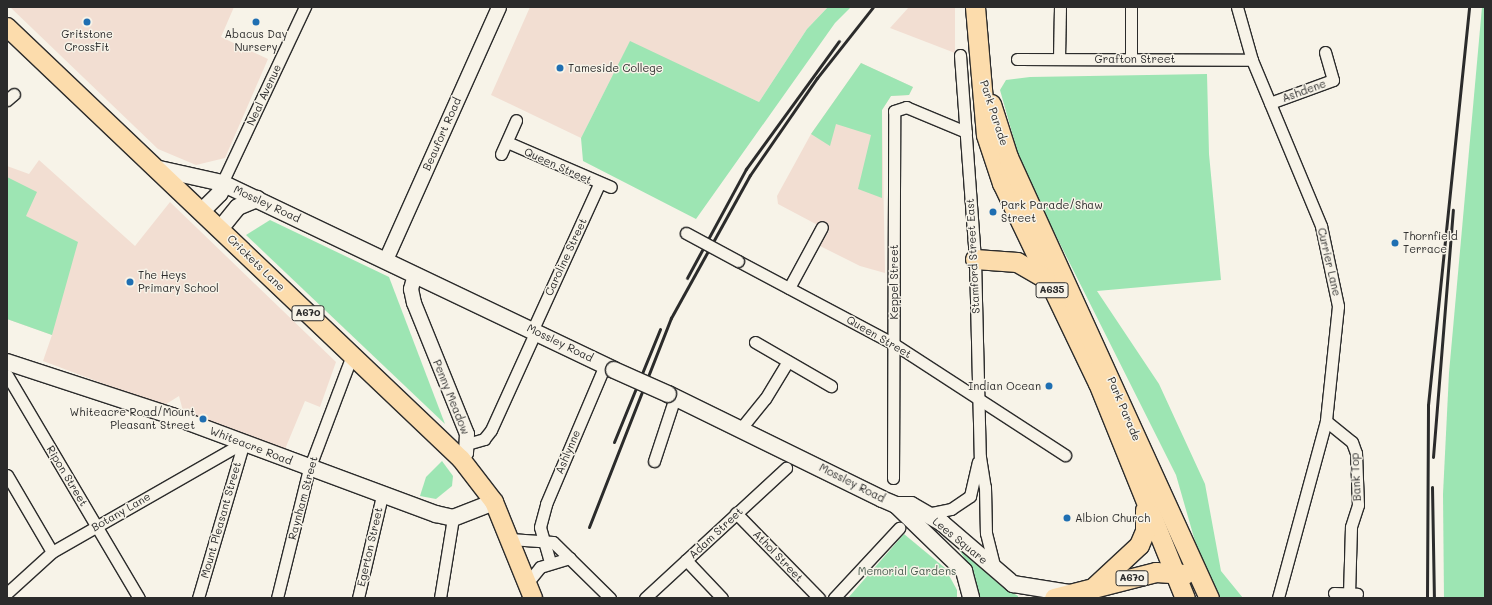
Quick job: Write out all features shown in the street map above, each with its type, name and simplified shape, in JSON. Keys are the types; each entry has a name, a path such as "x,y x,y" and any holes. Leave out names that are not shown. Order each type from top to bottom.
{"highway":[{"name":"A635","path":"975,7 982,76"},
{"name":"Park Parade","path":"982,76 986,135 1002,182 1045,278 1098,382 1143,498 1175,571 1184,598"},
{"name":"Park Parade","path":"982,76 1008,157 1106,366 1204,593"},
{"name":"A635","path":"975,259 1017,262 1045,278"},
{"name":"A635","path":"1090,589 1138,545 1146,523 1143,498"},
{"path":"1175,571 1204,593"},
{"name":"A670","path":"1062,596 1148,574 1175,571"}],"main road":[{"name":"A670","path":"7,27 155,168"},
{"name":"Mossley Road","path":"155,168 222,183 534,330 610,368 742,427 896,505"},
{"name":"Crickets Lane","path":"155,168 352,355 464,452"},
{"path":"202,211 220,193 222,183"},
{"path":"220,229 238,207 257,199"},
{"name":"Whiteacre Road","path":"7,362 244,442 309,469 382,496 453,518"},
{"name":"Penny Meadow","path":"464,452 494,502 531,590"},
{"path":"453,518 494,502"},
{"name":"Lees Square","path":"896,505 911,505 927,514 996,571 1021,587 1062,596"},
{"name":"Lees Square","path":"896,505 964,570 971,598"}],"street":[{"name":"Neal Avenue","path":"222,183 305,7"},
{"name":"Beaufort Road","path":"386,260 499,7"},
{"path":"1059,59 1060,7"},
{"path":"1130,7 1131,58"},
{"name":"Currier Lane","path":"1237,7 1252,60 1321,226 1336,287 1338,330 1326,421 1278,598"},
{"name":"Ashdene","path":"1270,104 1332,80 1325,52"},
{"name":"Stamford Street East","path":"960,55 975,259 980,457 985,487 986,533 996,571"},
{"name":"Grafton Street","path":"1017,60 1131,58 1252,60"},
{"name":"Keppel Street","path":"894,478 894,111 906,106 966,132"},
{"path":"501,154 516,120"},
{"name":"Queen Street","path":"506,142 600,184 611,187"},
{"name":"Caroline Street","path":"464,452 484,439 491,430 600,184"},
{"path":"789,288 822,227"},
{"name":"Queen Street","path":"686,233 894,344 978,400 1065,455"},
{"name":"Penny Meadow","path":"415,275 411,289 414,303 467,434 464,452"},
{"path":"755,342 831,386"},
{"name":"Raynham Street","path":"278,598 309,469 352,355"},
{"path":"742,427 765,399 788,361"},
{"name":"Ashlynne","path":"543,539 540,527 546,504 610,368"},
{"name":"Ripon Street","path":"7,375 139,598"},
{"path":"654,461 671,396"},
{"name":"Bank Top","path":"1326,421 1352,442 1356,453 1358,505 1351,527 1353,594 1334,593"},
{"name":"Botany Lane","path":"7,593 52,552 244,442"},
{"name":"Mount Pleasant Street","path":"198,598 244,442"},
{"name":"Stamford Street East","path":"927,514 951,509 970,496 980,457"},
{"name":"Adam Street","path":"645,598 786,468"},
{"path":"7,475 52,552"},
{"name":"Egerton Street","path":"358,598 382,496"},
{"name":"Athol Street","path":"736,513 819,598"},
{"path":"440,598 453,518"},
{"path":"834,598 899,528"},
{"path":"510,539 543,539 553,542 610,598"},
{"path":"543,539 550,562"},
{"path":"531,590 540,567 550,562 570,558"},
{"path":"686,560 722,598"}],"shaded area":[{"path":"10,7 234,7 221,37 268,59 225,158 196,165 158,149"},
{"name":"Tameside College","path":"530,7 828,7 807,29 759,102 630,42 581,138 491,95"},
{"path":"909,7 955,7 955,53 890,28"},
{"path":"861,63 913,87 909,95 891,96 882,110 885,273 860,266 820,246 829,231 778,204 777,196 811,134"},
{"name":"The Heys Primary School","path":"39,160 135,246 170,202 336,362 320,407 305,401 283,454 183,411 179,396 163,406 43,361 52,335 7,319 7,166 29,174"}],"green space":[{"path":"828,7 851,7 835,23 696,219 583,161 581,138 630,41 759,102 807,29"},
{"path":"1482,7 1485,7 1485,598 1444,598 1443,494 1449,373"},
{"path":"861,63 913,87 909,95 891,96 882,110 882,198 858,189 871,135 836,124 830,146 811,134"},
{"path":"1207,74 1209,154 1221,280 1097,291 1159,384 1205,484 1221,571 1243,598 1218,598 1203,569 1176,475 1022,168 1000,90 1006,80 1030,77"},
{"path":"7,177 37,192 26,216 78,242 52,335 7,319"},
{"path":"270,220 389,277 445,424 246,235"},
{"path":"442,461 453,476 452,486 436,499 420,496 426,477"},
{"name":"Memorial Gardens","path":"904,534 945,568 957,590 957,598 848,598"},
{"path":"957,546 1000,585 1018,596 1018,598 980,598 974,574"}],"railway":[{"path":"589,527 671,318 750,175 817,78 873,7"},
{"path":"1427,598 1428,405 1469,7"},
{"path":"687,278 746,169 839,41"},
{"path":"1433,457 1453,210"},
{"path":"614,442 660,329"},
{"path":"1432,487 1434,598"}],"place":[{"name":"Gritstone CrossFit","path":"87,22"},
{"name":"Abacus Day Nursery","path":"256,22"},
{"name":"Tameside College","path":"560,68"},
{"name":"Park Parade/Shaw Street","path":"993,212"},
{"name":"Thornfield Terrace","path":"1395,243"},
{"name":"The Heys Primary School","path":"130,282"},
{"name":"Indian Ocean","path":"1049,386"},
{"name":"Whiteacre Road/Mount Pleasant Street","path":"203,419"},
{"name":"Albion Church","path":"1067,518"}]}
